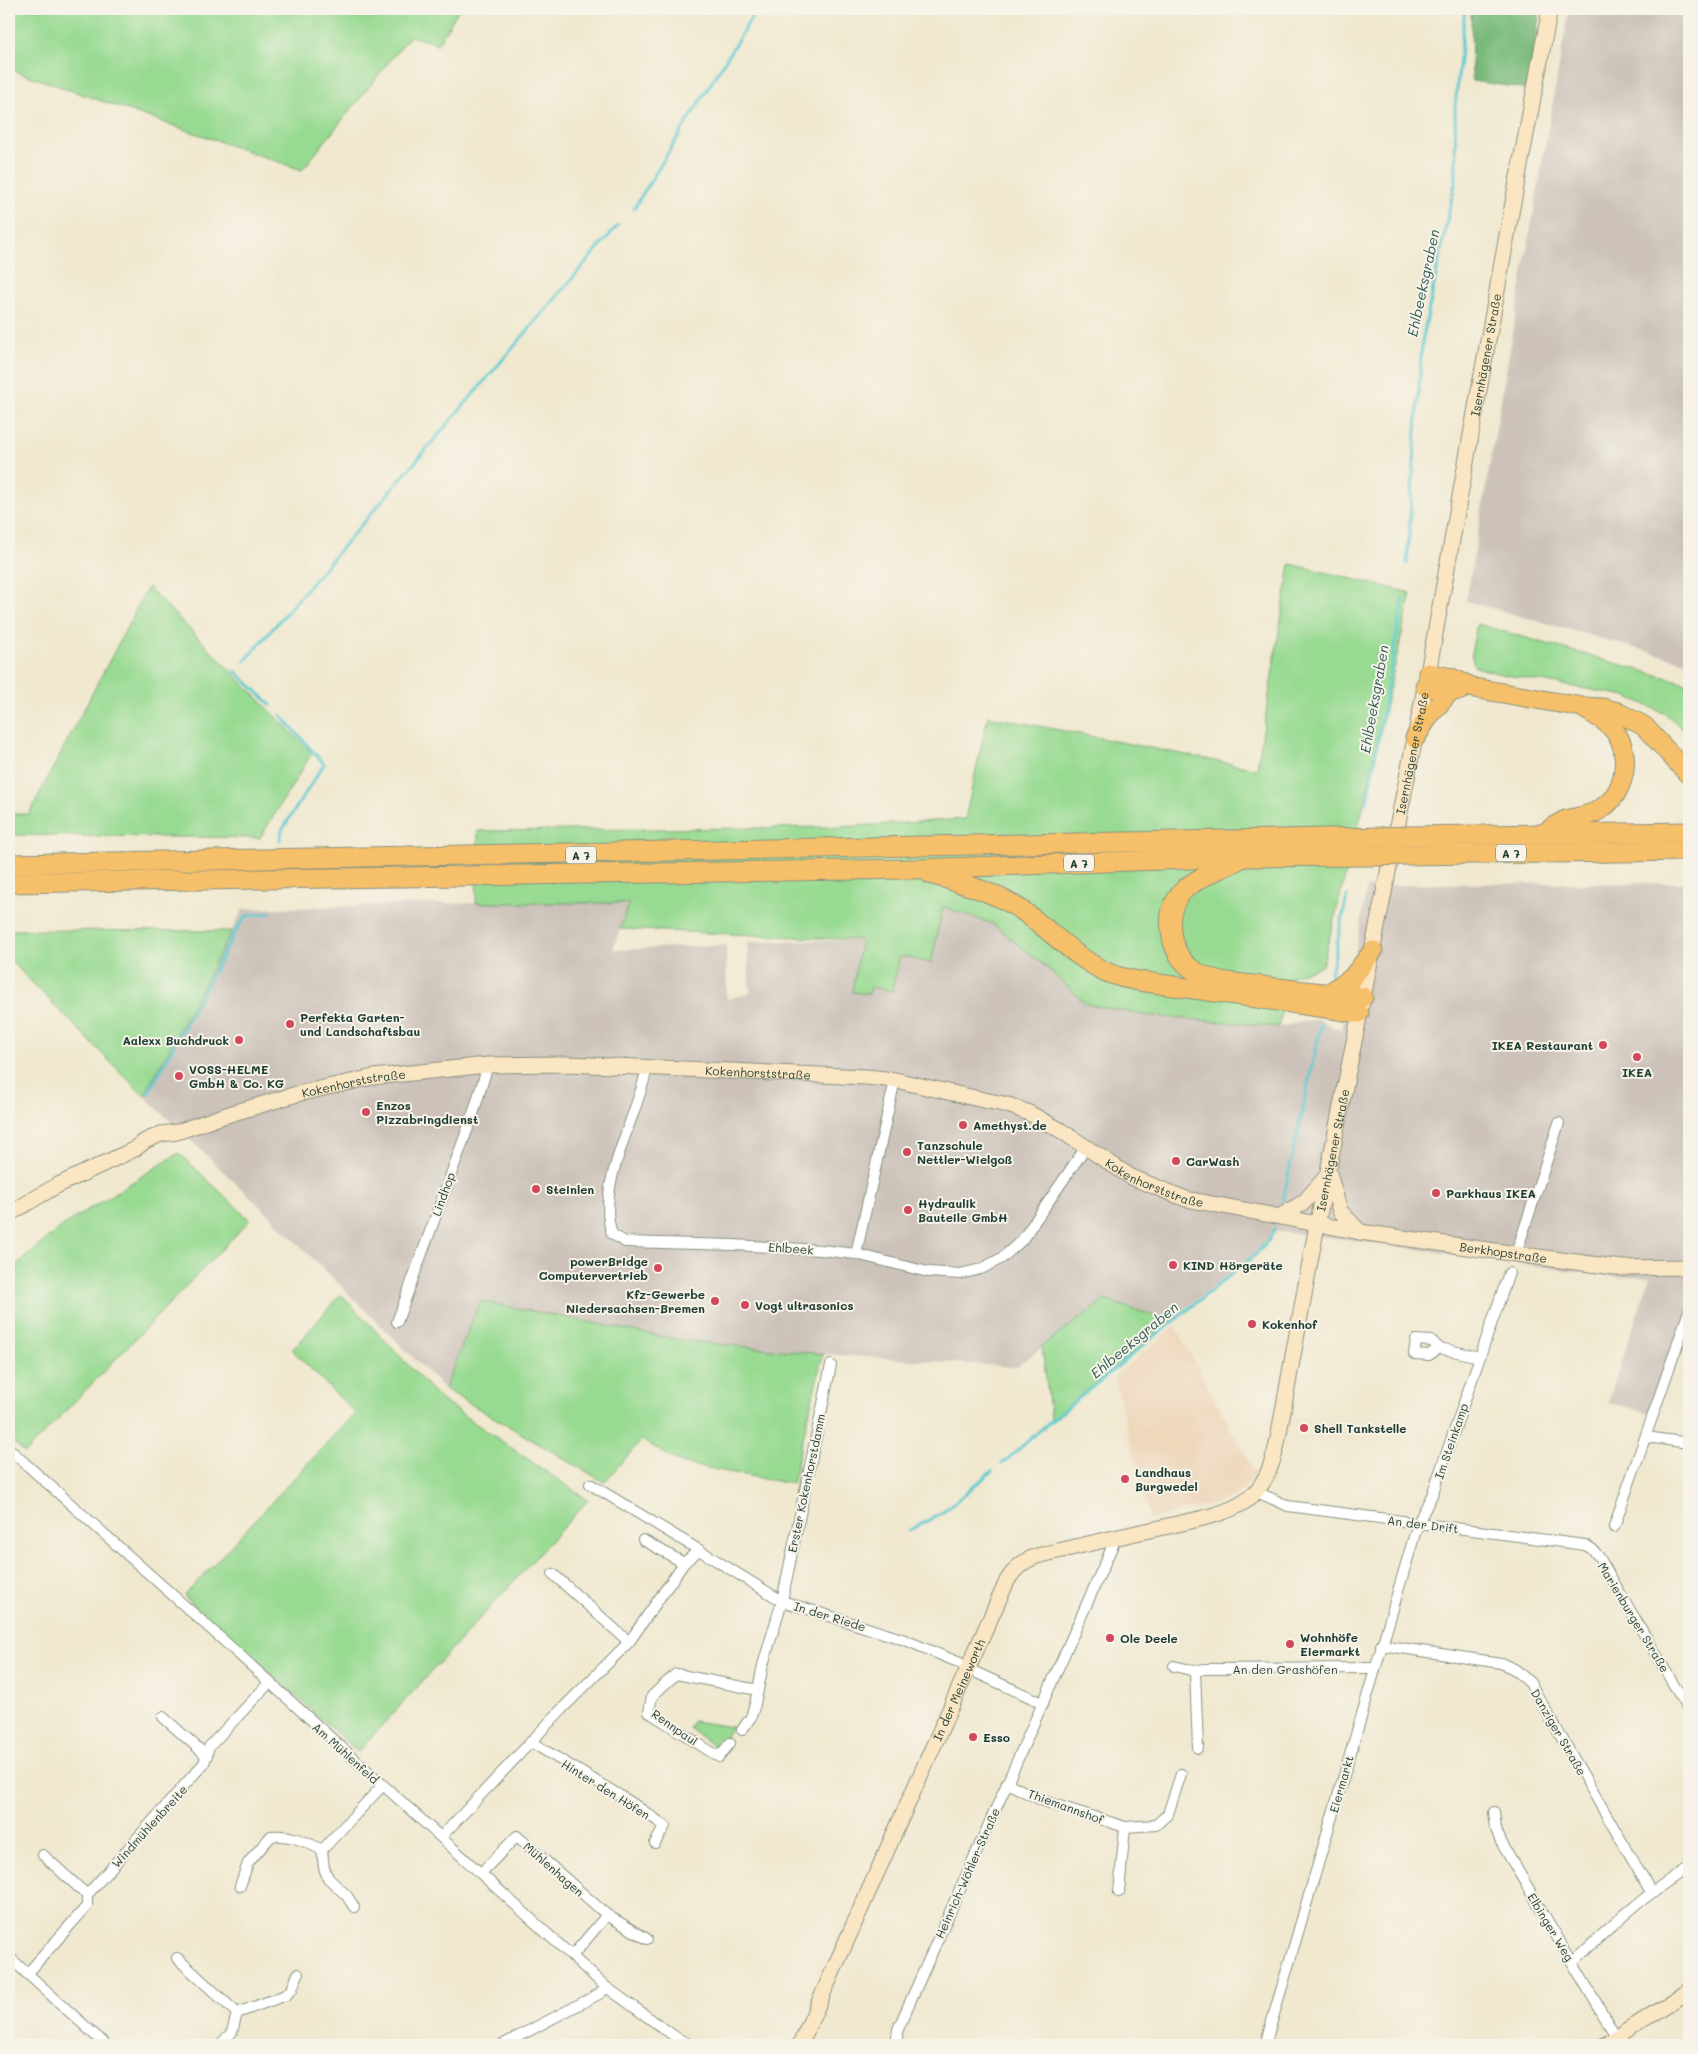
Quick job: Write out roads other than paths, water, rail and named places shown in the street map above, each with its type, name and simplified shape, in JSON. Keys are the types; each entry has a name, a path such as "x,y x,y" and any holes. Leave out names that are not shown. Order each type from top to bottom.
{"highway":[{"path":"1427,679 1451,678 1474,688 1617,712 1644,726 1689,775"},
{"path":"1427,679 1450,692"},
{"path":"1415,738 1433,710 1450,692 1474,688"},
{"path":"1543,834 1564,821 1587,816 1599,810 1615,794 1621,782 1624,769 1624,753 1617,736 1602,719 1582,707"},
{"name":"A 7","path":"9,864 370,859 1162,840 1689,832"},
{"name":"A 7","path":"9,882 914,869 1244,857 1689,850"},
{"path":"1244,857 1214,873 1199,878 1187,886 1179,896 1173,908 1170,922 1172,939 1178,955 1185,964 1195,972 1223,981 1328,994 1361,1005"},
{"path":"914,869 972,885 1006,901 1035,920 1087,961 1102,970 1116,975 1146,982 1361,1005"},
{"path":"1328,994 1352,978 1373,951"}],"main road":[{"name":"Isernhägener Straße","path":"1255,1491 1270,1470 1276,1451 1318,1223 1427,679 1512,204 1550,9"},
{"name":"Kokenhorststraße","path":"9,1214 56,1186 135,1149 146,1149 164,1142 177,1132 276,1100 373,1077 488,1065 567,1064 829,1075 894,1080 1008,1105 1043,1120 1131,1177 1170,1194 1201,1202 1318,1223"},
{"path":"1280,1216 1304,1202 1328,1173"},
{"path":"1328,1173 1340,1211 1360,1232"},
{"name":"Berkhopstraße","path":"1318,1223 1360,1232 1614,1267 1689,1268"},
{"name":"In der Meineworth","path":"800,2045 968,1669 1015,1569 1026,1560 1037,1556 1188,1521 1233,1508 1245,1501 1255,1491"},
{"path":"1611,2042 1689,1991"}],"street":[{"name":"Lindhop","path":"397,1322 473,1114 488,1065"},
{"name":"Ehlbeek","path":"647,1067 638,1101 614,1165 608,1210 608,1224 612,1234 625,1242 789,1248 856,1254 928,1272 952,1275 981,1269 1002,1258 1022,1240 1086,1147"},
{"path":"856,1254 894,1080"},
{"path":"1516,1254 1560,1122"},
{"path":"1689,1268 1689,1274"},
{"name":"Im Steinkamp","path":"1418,1523 1432,1495 1509,1273"},
{"path":"1614,1527 1689,1311"},
{"path":"1439,1348 1480,1357"},
{"name":"Erster Kokenhorstdamm","path":"782,1601 831,1365"},
{"path":"1646,1437 1689,1443"},
{"name":"Am Mühlenfeld","path":"9,1449 606,1987 677,2038 691,2045"},
{"name":"In der Riede","path":"590,1484 782,1601 905,1640 960,1663 968,1669"},
{"name":"An der Drift","path":"1255,1491 1288,1506 1585,1545 1592,1549"},
{"name":"Eiermarkt","path":"1265,2045 1418,1523"},
{"name":"Heinrich-Wöhler-Straße","path":"896,2045 898,2029 1116,1538"},
{"path":"643,1540 684,1563"},
{"name":"Marienburger Straße","path":"1592,1549 1689,1711"},
{"path":"441,1837 629,1642 684,1563 699,1550"},
{"path":"554,1574 629,1642"},
{"path":"742,1730 751,1717 782,1601"},
{"name":"Danziger Straße","path":"1381,1645 1502,1663 1516,1670 1530,1683 1651,1892"},
{"name":"An den Grashöfen","path":"1174,1666 1195,1672 1204,1669 1374,1668"},
{"path":"968,1669 1043,1703"},
{"path":"1195,1672 1198,1748"},
{"name":"Rennpaul","path":"730,1742 719,1756 649,1712 652,1696 676,1674 758,1690"},
{"name":"Windmühlenbreite","path":"27,1974 88,1906 87,1895 204,1763 209,1747 269,1683"},
{"path":"163,1717 207,1756"},
{"name":"Hinter den Höfen","path":"531,1742 632,1803 664,1826 655,1843"},
{"name":"Thiemannshof","path":"1007,1783 1041,1800 1125,1827 1156,1826 1168,1814 1181,1774"},
{"path":"354,1907 347,1896 328,1878 324,1868 322,1850 382,1786"},
{"name":"Elbinger Weg","path":"1494,1812 1496,1828 1502,1842 1573,1962 1611,2042"},
{"path":"1119,1892 1125,1827"},
{"path":"240,1886 248,1863 271,1836 284,1834 307,1842 322,1850"},
{"name":"Mühlenhagen","path":"481,1873 516,1836 607,1915 647,1939"},
{"path":"42,1855 87,1895"},
{"path":"1573,1962 1616,1921 1651,1892 1689,1867"},
{"path":"572,1956 607,1915"},
{"path":"177,1958 237,2014"},
{"path":"10,1961 106,2045"},
{"path":"237,2014 286,1994 292,1989 298,1974"},
{"path":"502,2045 601,1993 606,1987"},
{"path":"220,2045 232,2032 237,2014"}],"waterway":[{"path":"634,208 757,9"},
{"name":"Ehlbeeksgraben","path":"1407,564 1422,342 1456,178 1455,107 1465,9"},
{"path":"245,661 618,225"},
{"name":"Ehlbeeksgraben","path":"1367,802 1403,599"},
{"path":"235,671 271,705"},
{"path":"280,840 282,830 324,764 281,715"},
{"name":"Ehlbeeksgraben","path":"1329,983 1347,896"},
{"path":"148,1094 236,930 246,916 270,913"},
{"name":"Ehlbeeksgraben","path":"1283,1200 1321,1024"},
{"name":"Ehlbeeksgraben","path":"1002,1464 1046,1425 1256,1254 1268,1241 1275,1229"},
{"name":"Ehlbeeksgraben","path":"908,1531 942,1513 992,1471"}],"place":[{"name":"Perfekta Garten- und Landschaftsbau","path":"290,1024"},
{"name":"Aalexx Buchdruck","path":"239,1040"},
{"name":"IKEA Restaurant","path":"1603,1045"},
{"name":"IKEA","path":"1637,1057"},
{"name":"VOSS-HELME GmbH & Co. KG","path":"179,1076"},
{"name":"Enzos Pizzabringdienst","path":"366,1112"},
{"name":"Amethyst.de","path":"963,1125"},
{"name":"Tanzschule Nettler-Wielgoß","path":"907,1152"},
{"name":"CarWash","path":"1176,1161"},
{"name":"Steinlen","path":"536,1189"},
{"name":"Parkhaus IKEA","path":"1436,1193"},
{"name":"Hydraulik Bauteile GmbH","path":"908,1210"},
{"name":"KIND Hörgeräte","path":"1173,1265"},
{"name":"powerBridge Computervertrieb","path":"658,1268"},
{"name":"Kfz-Gewerbe Niedersachsen-Bremen","path":"715,1301"},
{"name":"Vogt ultrasonics","path":"745,1305"},
{"name":"Kokenhof","path":"1252,1324"},
{"name":"Shell Tankstelle","path":"1304,1428"},
{"name":"Landhaus Burgwedel","path":"1125,1479"},
{"name":"Ole Deele","path":"1110,1638"},
{"name":"Wohnhöfe Eiermarkt","path":"1290,1644"},
{"name":"Esso","path":"973,1737"}]}
